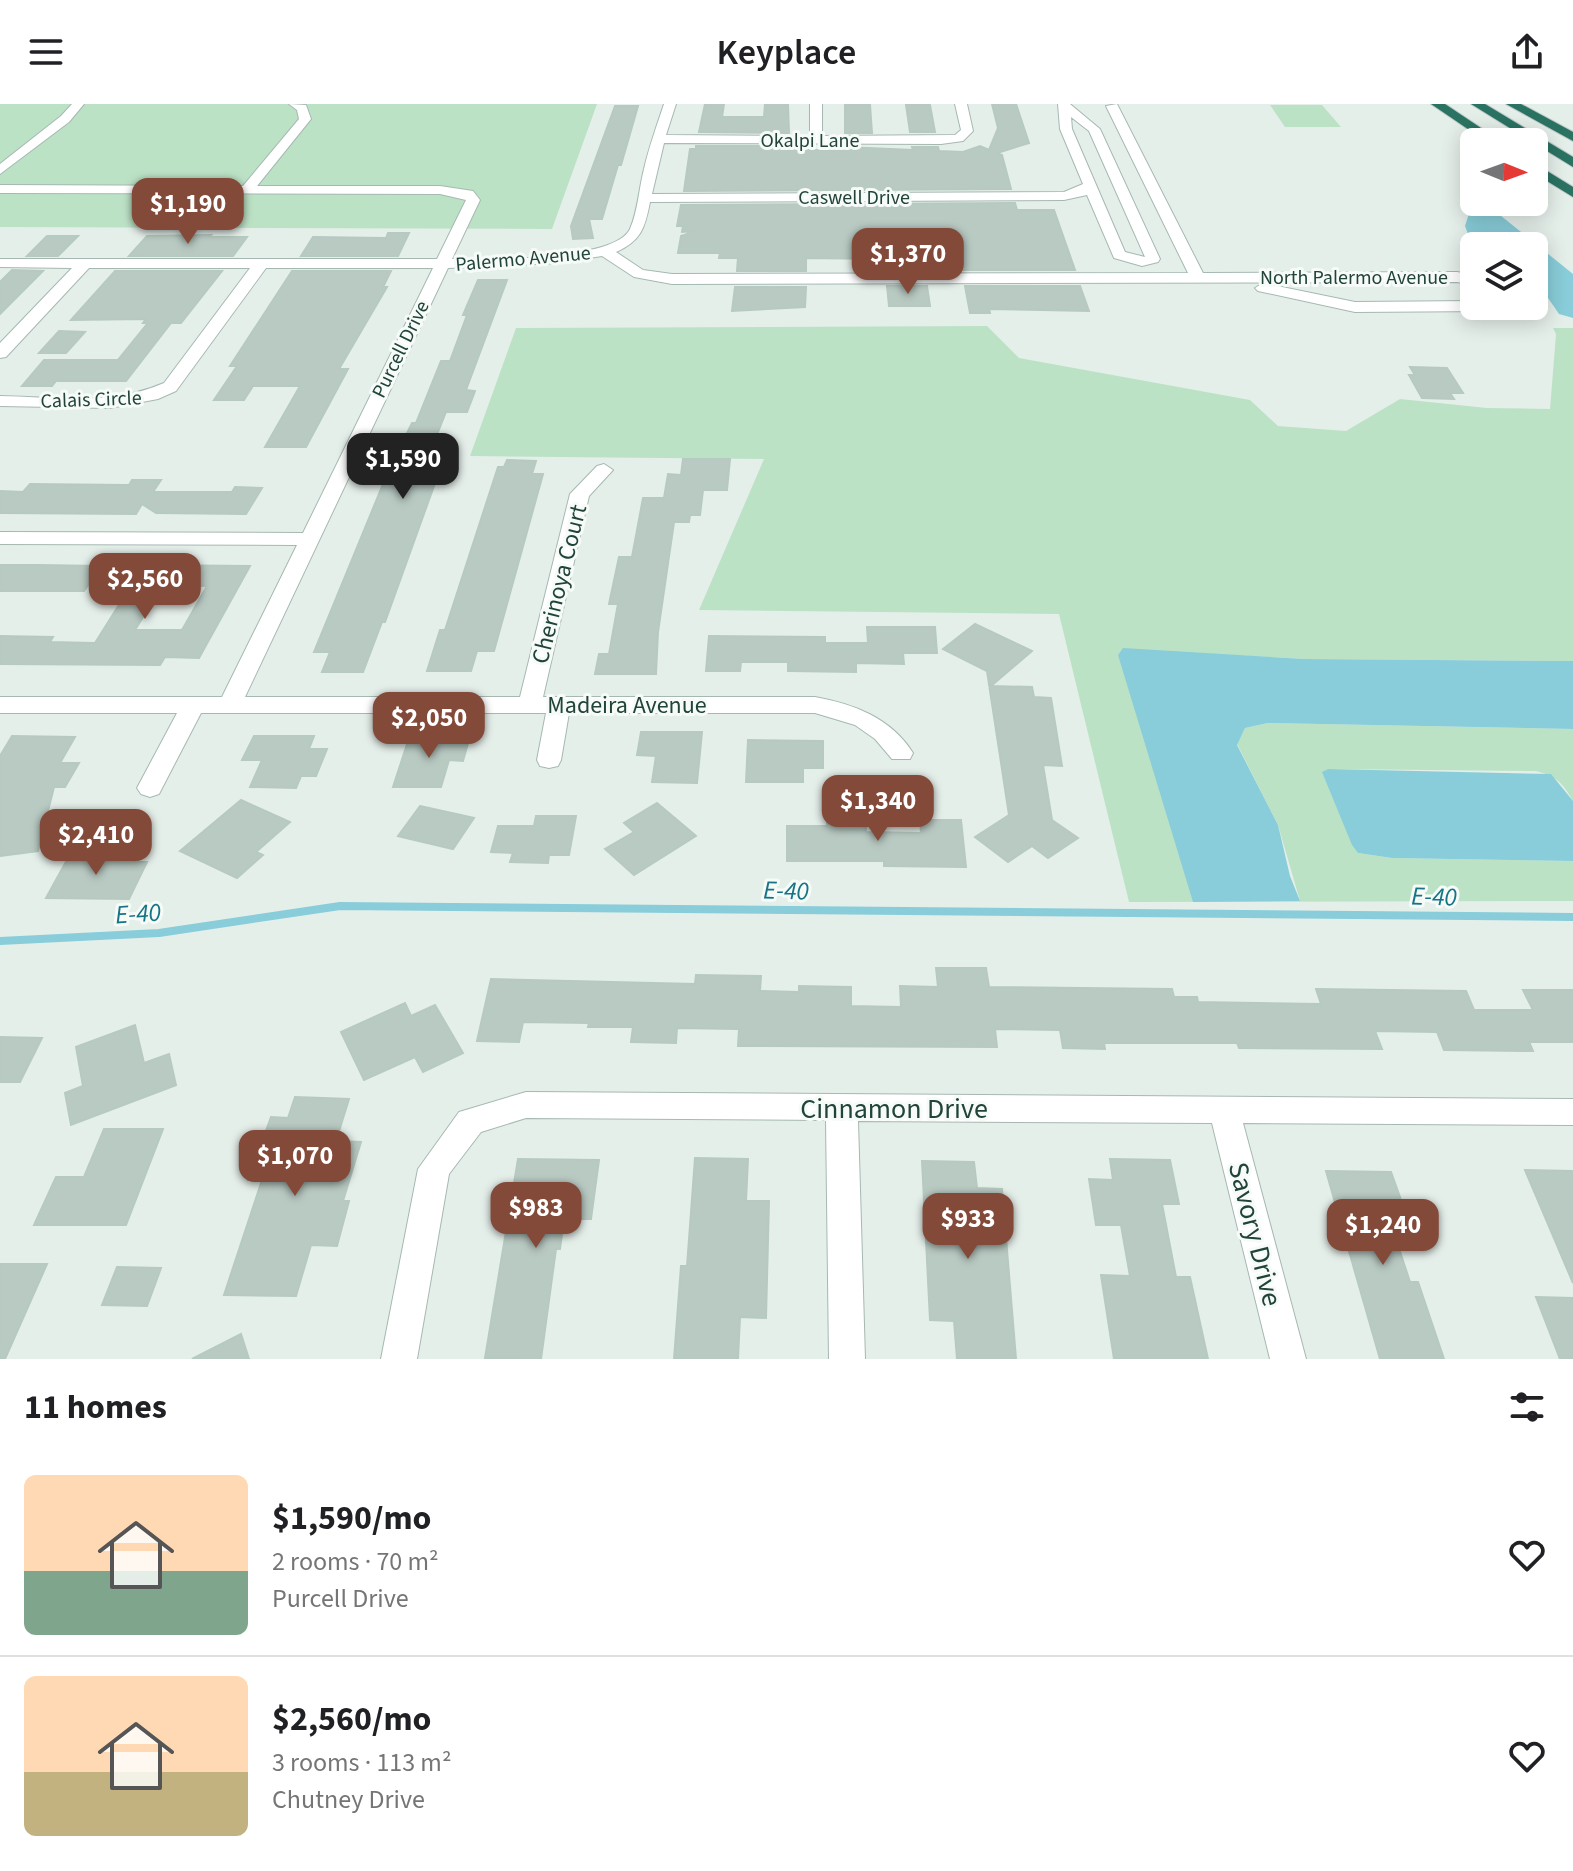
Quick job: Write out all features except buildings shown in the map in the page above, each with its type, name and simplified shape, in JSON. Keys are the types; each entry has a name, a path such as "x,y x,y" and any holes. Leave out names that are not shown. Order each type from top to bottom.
{"highway":[{"path":"1437,104 1474,128"},
{"path":"1477,104 1573,163"},
{"path":"1512,104 1573,137"},
{"path":"1548,176 1573,195"}],"street":[{"path":"0,170 65,119 78,104"},
{"path":"0,189 247,189 305,119 302,108 295,104"},
{"path":"605,251 620,246 634,235 670,104"},
{"path":"816,104 816,140"},
{"name":"Okalpi Lane","path":"661,139 959,138 967,131 961,104"},
{"path":"1065,105 1094,129 1153,259 1128,260 1119,255 1066,129 1065,105"},
{"path":"1112,106 1197,277"},
{"path":"1066,129 1094,129"},
{"path":"1064,196 1082,192 1090,185"},
{"name":"Purcell Drive","path":"230,705 473,200 468,194 440,190 247,189"},
{"path":"1064,196 1099,208"},
{"name":"Caswell Drive","path":"643,198 1064,196"},
{"name":"Palermo Avenue","path":"0,263 441,265 515,263 605,251 639,274 672,279 1086,276"},
{"path":"0,353 85,263"},
{"name":"Calais Circle","path":"0,401 125,402 151,398 170,387 261,264"},
{"name":"North Palermo Avenue","path":"1086,276 1460,278"},
{"name":"North Palermo Avenue","path":"1235,278 1258,287 1355,307 1460,306"},
{"name":"Cherinoya Court","path":"530,705 580,494 604,470"},
{"path":"0,538 309,539"},
{"name":"Madeira Avenue","path":"0,705 829,707 876,727 891,738 901,753"},
{"path":"150,788 193,705"},
{"path":"549,760 559,705"},
{"name":"Cinnamon Drive","path":"399,1359 434,1169 470,1122 526,1105 1573,1112"},
{"path":"842,1108 847,1359"},
{"name":"Savory Drive","path":"1224,1109 1288,1359"}],"green space":[{"path":"0,104 597,104 552,229 0,227"},
{"path":"1270,105 1322,105 1341,127 1285,127"},
{"path":"987,326 1019,358 1250,400 1278,426 1346,431 1400,399 1487,408 1550,409 1556,334 1553,328 1573,328 1573,661 1305,659 1123,649 1118,655 1300,901 1278,825 1237,744 1245,728 1268,723 1573,729 1573,801 1558,781 1535,771 1328,769 1323,772 1358,853 1392,858 1573,861 1573,901 1129,902 1059,614 699,610 764,459 470,456 516,328"}],"water":[{"path":"1468,216 1501,216 1521,232 1467,232 1465,226"},
{"path":"1548,254 1573,274 1573,318 1559,314 1548,298"},
{"path":"1123,648 1305,659 1573,661 1573,729 1268,723 1245,728 1237,745 1278,825 1290,876 1300,901 1193,902 1118,655"},
{"path":"1328,769 1551,774 1573,801 1573,861 1392,858 1358,853 1322,772"}],"waterway":[{"name":"E-40","path":"0,941 159,933 340,906 1573,917"}]}
